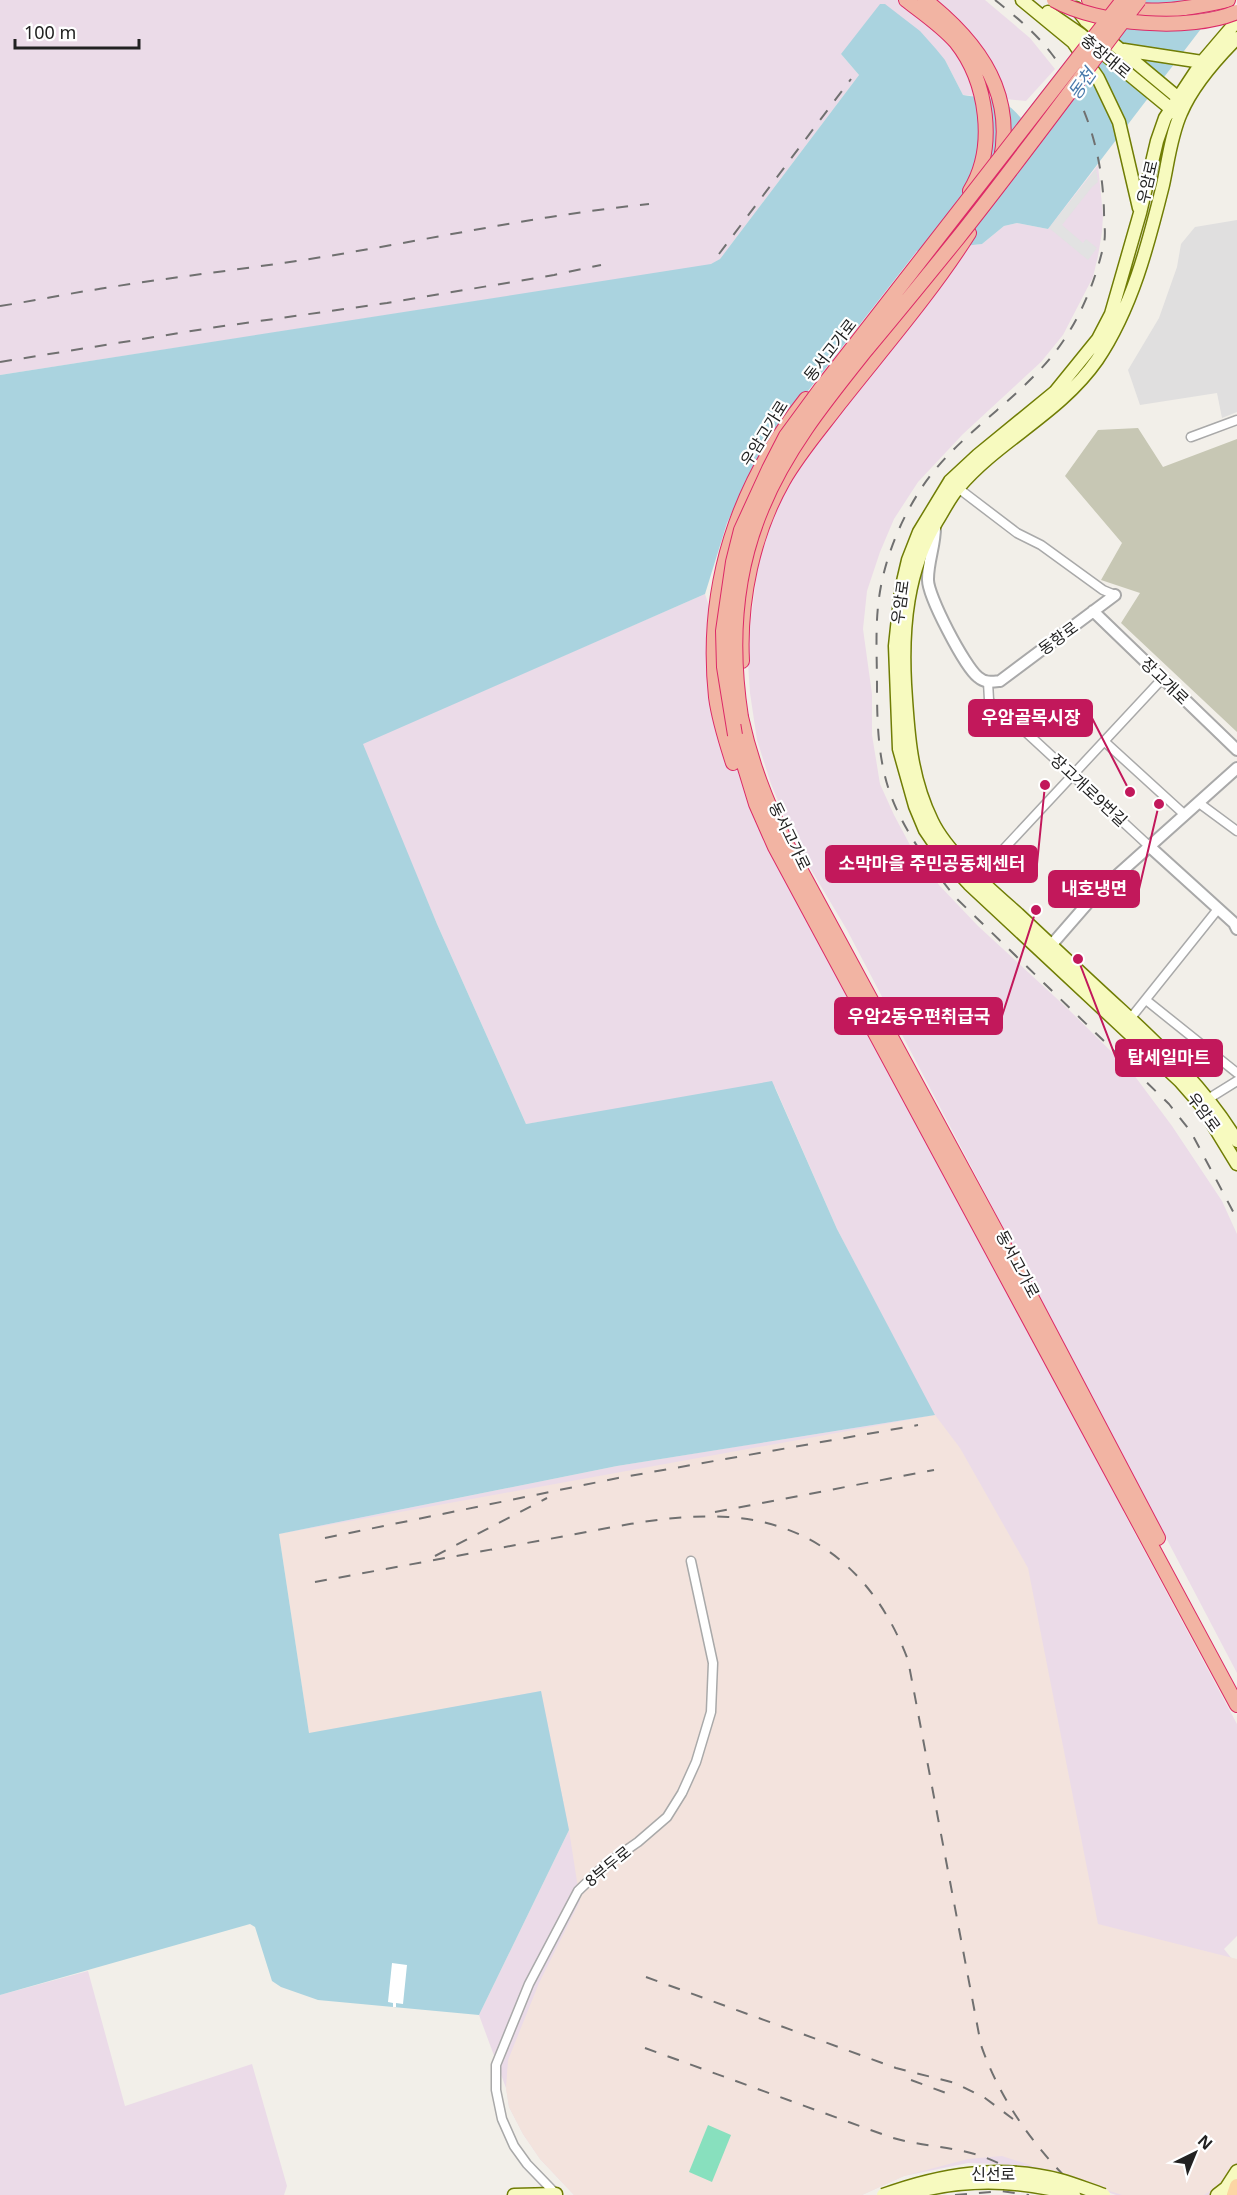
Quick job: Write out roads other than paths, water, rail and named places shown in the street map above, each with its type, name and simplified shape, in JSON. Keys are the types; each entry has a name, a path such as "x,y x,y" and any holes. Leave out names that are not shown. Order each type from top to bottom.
{"highway":[{"name":"우암고가로","path":"792,878 769,850 748,805 722,727 716,698 715,612 726,556 742,504 782,428 943,229 977,180 981,166 985,125 983,99 978,82 956,43 906,0"},
{"path":"786,843 752,738 744,692 742,653 744,609 756,545 769,510 784,481 811,441 931,287 980,215 998,175 1003,147 1001,105 995,81 968,39 925,0"},
{"path":"1054,0 1097,15 1152,25 1203,22 1237,12"},
{"path":"1089,0 1152,12 1202,6 1228,0"},
{"name":"동서고가로","path":"1123,0 786,436 741,530 733,562 723,631 729,709 738,748 756,804 792,878 1237,1705"},
{"name":"동서고가로","path":"1139,0 959,236 834,389 787,458 761,508 746,556 738,595 735,631 736,677 741,717 754,768 765,800 786,843 1015,1266 1237,1689"}],"main road":[{"path":"1022,0 1077,38 1119,122 1140,214"},
{"name":"충장대로","path":"1030,0 1175,112"},
{"name":"충장대로","path":"1070,0 1086,21 1182,100"},
{"name":"우암로","path":"974,881 933,824 920,794 909,749 905,633 911,585 923,546 958,488 1066,395 1096,362 1107,344 1130,298 1148,243 1175,112 1202,62 1237,21"},
{"name":"우암로","path":"1182,100 1237,38"},
{"path":"1120,49 1202,62"},
{"name":"우암로","path":"1175,112 1165,118 1157,141 1140,214 1111,314 1098,339 1055,392 950,481 919,532 908,560 901,590 895,646 899,749 915,806 925,830 942,855 974,881 1047,950 1180,1081 1201,1105 1237,1164"},
{"name":"우암로","path":"1047,950 1130,1019 1192,1078 1237,1139"},
{"name":"신선로","path":"883,2195 917,2182 978,2171 994,2171 1061,2180 1104,2195"},
{"path":"1217,2195 1226,2188 1237,2171"},
{"name":"신선로","path":"905,2195 952,2184 986,2181 1053,2189 1074,2195"},
{"path":"1234,2195 1237,2186"},
{"path":"514,2195 552,2193"}],"street":[{"path":"1191,437 1237,420"},
{"name":"동항로","path":"958,488 1017,533 1041,545 1103,590 1115,595"},
{"path":"935,524 936,535 927,581 944,623 971,671 980,679 988,682"},
{"name":"동항로","path":"988,682 1000,681 1115,595"},
{"name":"장고개로","path":"1094,611 1237,750"},
{"path":"974,881 1163,678"},
{"name":"장고개로9번길","path":"988,682 989,700 997,712 1016,722 1149,846"},
{"path":"1105,742 1185,815"},
{"path":"1047,950 1094,896 1237,768"},
{"path":"1199,803 1237,831"},
{"path":"1149,846 1234,923 1237,929"},
{"path":"1130,1019 1218,909"},
{"path":"1146,1000 1237,1073"},
{"name":"우암로","path":"1208,1099 1237,1081"},
{"name":"8부두로","path":"552,2193 514,2146 500,2109 496,2090 496,2065 529,1984 578,1891 605,1865 638,1842 667,1817 682,1793 696,1762 711,1712 712,1663 691,1561"}],"water":[{"name":"동천","path":"1113,0 1223,0 1048,229 1017,223 1004,226 982,244 917,251 769,441 754,466 727,523 705,594 363,744 437,924 526,1124 772,1081 837,1229 935,1415 617,1466 279,1534 309,1733 541,1691 569,1830 479,2015 318,2000 281,1987 272,1981 255,1927 250,1924 0,1995 0,375 711,264 720,259 859,75 841,54 880,4 885,4 920,31 945,60 963,95 995,99 1008,105 1021,118"}],"railway":[{"path":"995,0 1045,45 1063,70 1083,108 1100,170 1105,239 1091,286 1079,314 1056,351 1023,387 948,455 932,473 899,529 885,570 877,620 877,713 883,767 890,793 903,821 918,848 946,886 1169,1104 1191,1132 1237,1219"},
{"path":"719,254 851,79"},
{"path":"0,306 131,284 320,257 537,219 649,204"},
{"path":"0,362 210,328 387,303 601,265"},
{"path":"325,1538 618,1478 918,1425"},
{"path":"715,1512 934,1470"},
{"path":"435,1556 547,1498"},
{"path":"315,1582 635,1523 705,1516 760,1522 790,1530 816,1543 840,1560 861,1580 879,1604 908,1660 981,2045 989,2066 1023,2126 1067,2179 1084,2195"},
{"path":"646,1977 896,2068 955,2083 985,2098 1013,2119"},
{"path":"645,2048 890,2137 978,2155 1009,2168 1058,2195"},
{"path":"911,2080 954,2096"},
{"path":"955,2195 1001,2191 1029,2195"}],"place":[{"name":"소막마을 주민공동체센터","path":"1045,785"},
{"name":"우암골목시장","path":"1130,792"},
{"name":"내호냉면","path":"1159,804"},
{"name":"우암2동우편취급국","path":"1036,910"},
{"name":"탑세일마트","path":"1078,959"}]}
